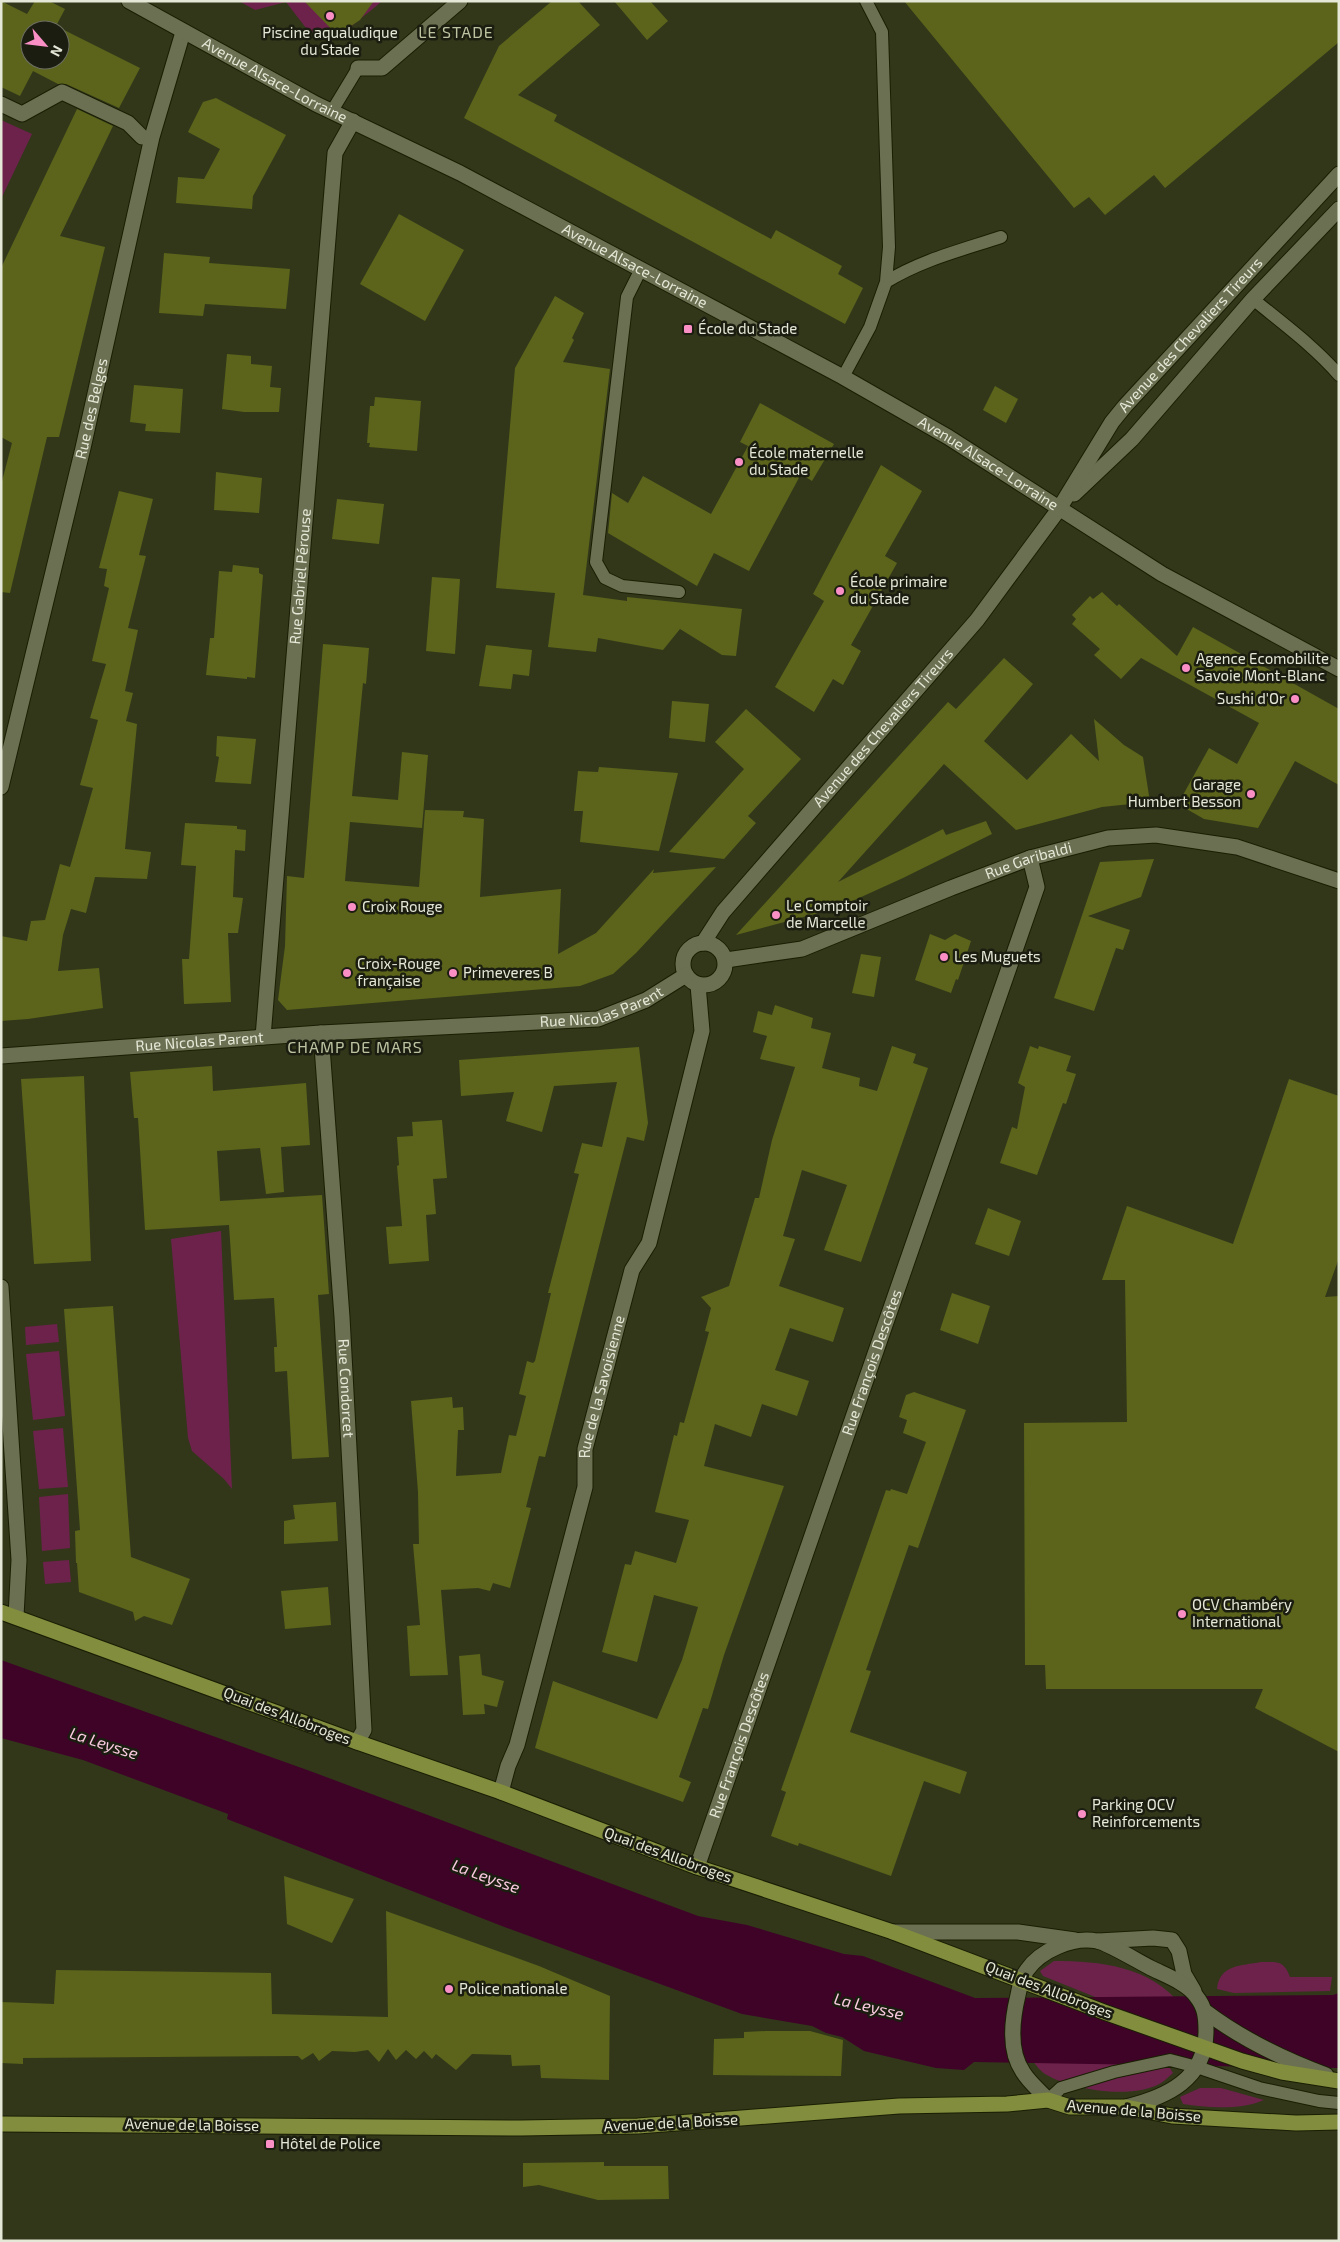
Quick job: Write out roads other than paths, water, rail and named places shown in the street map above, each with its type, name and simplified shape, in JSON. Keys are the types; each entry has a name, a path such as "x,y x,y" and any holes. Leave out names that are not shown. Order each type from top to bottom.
{"main road":[{"name":"Quai des Allobroges","path":"1,1612 357,1742 501,1792 696,1867 893,1932 1022,1979 1104,2012 1282,2072 1339,2081"},
{"name":"Avenue de la Boisse","path":"1,2124 511,2128 638,2126 899,2106 1007,2104 1048,2100 1070,2107 1126,2107 1172,2116 1296,2123 1339,2122"}],"street":[{"name":"Avenue Alsace-Lorraine","path":"129,1 183,32 332,111 452,169 843,378 948,437 1162,574 1339,669"},
{"path":"358,68 382,68 460,1"},
{"name":"Rue des Belges","path":"1,787 80,457 152,137 183,32"},
{"path":"1,104 22,114 62,92 128,123 142,137"},
{"name":"Rue Gabriel Pérouse","path":"263,1037 335,154 353,121"},
{"name":"Avenue des Chevaliers Tireurs","path":"703,943 723,912 977,620 1059,509 1112,422 1125,406 1339,174"},
{"name":"Avenue des Chevaliers Tireurs","path":"1059,509 1132,439 1253,299 1339,209"},
{"name":"Rue Garibaldi","path":"726,960 802,949 1030,858 1108,838 1156,835 1237,847 1339,880"},
{"name":"Rue François Descôtes","path":"696,1867 1037,887 1030,858"},
{"path":"709,943 720,949 726,960 723,974 719,980 706,986 698,985 686,976 683,962 689,948 709,943"},
{"name":"Rue Nicolas Parent","path":"1,1056 321,1032 598,1019 646,1000 686,976"},
{"name":"Rue de la Savoisienne","path":"501,1792 508,1766 517,1745 585,1487 585,1449 632,1270 648,1243 702,1031 698,985"},
{"name":"Rue Condorcet","path":"321,1032 342,1317 364,1730 357,1742"},
{"path":"1,1286 19,1560 16,1616"},
{"path":"893,1932 1018,1932 1079,1941 1153,1938 1172,1940 1179,1952 1184,1974 1206,2012 1225,2026 1287,2060 1339,2081"},
{"path":"1048,2100 1023,2073 1014,2054 1012,2031 1022,1979 1028,1969 1042,1956 1057,1947 1079,1941"},
{"path":"1098,1941 1178,1982 1196,1994"},
{"path":"1126,2107 1154,2100 1177,2088 1197,2067 1206,2047 1206,2012"}],"lane":[{"path":"843,378 870,327 886,282 889,247 882,32 866,1"},
{"path":"332,111 358,68"},
{"path":"886,282 904,270 1001,237"},
{"path":"641,269 628,297 596,562 605,578 622,586 679,592"},
{"path":"1253,299 1328,362 1339,375"},
{"path":"1048,2100 1061,2088 1114,2072 1170,2060 1259,2088 1320,2101 1339,2102"}],"water":[{"name":"La Leysse","path":"1,1660 310,1771 698,1916 747,1925 844,1954 863,1956 975,1998 1333,1995 1339,1993 1339,2068 974,2062 964,2070 936,2068 864,2051 842,2037 826,2033 812,2026 742,2014 507,1928 227,1819 228,1814 83,1760 1,1738"}],"place":[{"name":"Piscine aqualudique du Stade","path":"330,16"},
{"name":"École du Stade","path":"688,329"},
{"name":"École maternelle du Stade","path":"739,462"},
{"name":"École primaire du Stade","path":"840,591"},
{"name":"Agence Ecomobilite Savoie Mont-Blanc","path":"1186,668"},
{"name":"Sushi d'Or","path":"1295,699"},
{"name":"Garage Humbert Besson","path":"1251,794"},
{"name":"Croix Rouge","path":"352,907"},
{"name":"Le Comptoir de Marcelle","path":"776,915"},
{"name":"Les Muguets","path":"944,957"},
{"name":"Croix-Rouge française","path":"347,973"},
{"name":"Primeveres B","path":"453,973"},
{"name":"OCV Chambéry International","path":"1182,1614"},
{"name":"Parking OCV Reinforcements","path":"1082,1814"},
{"name":"Police nationale","path":"449,1989"},
{"name":"Hôtel de Police","path":"270,2144"}],"district":[{"name":"LE STADE","path":"456,32"},
{"name":"CHAMP DE MARS","path":"355,1047"}]}
